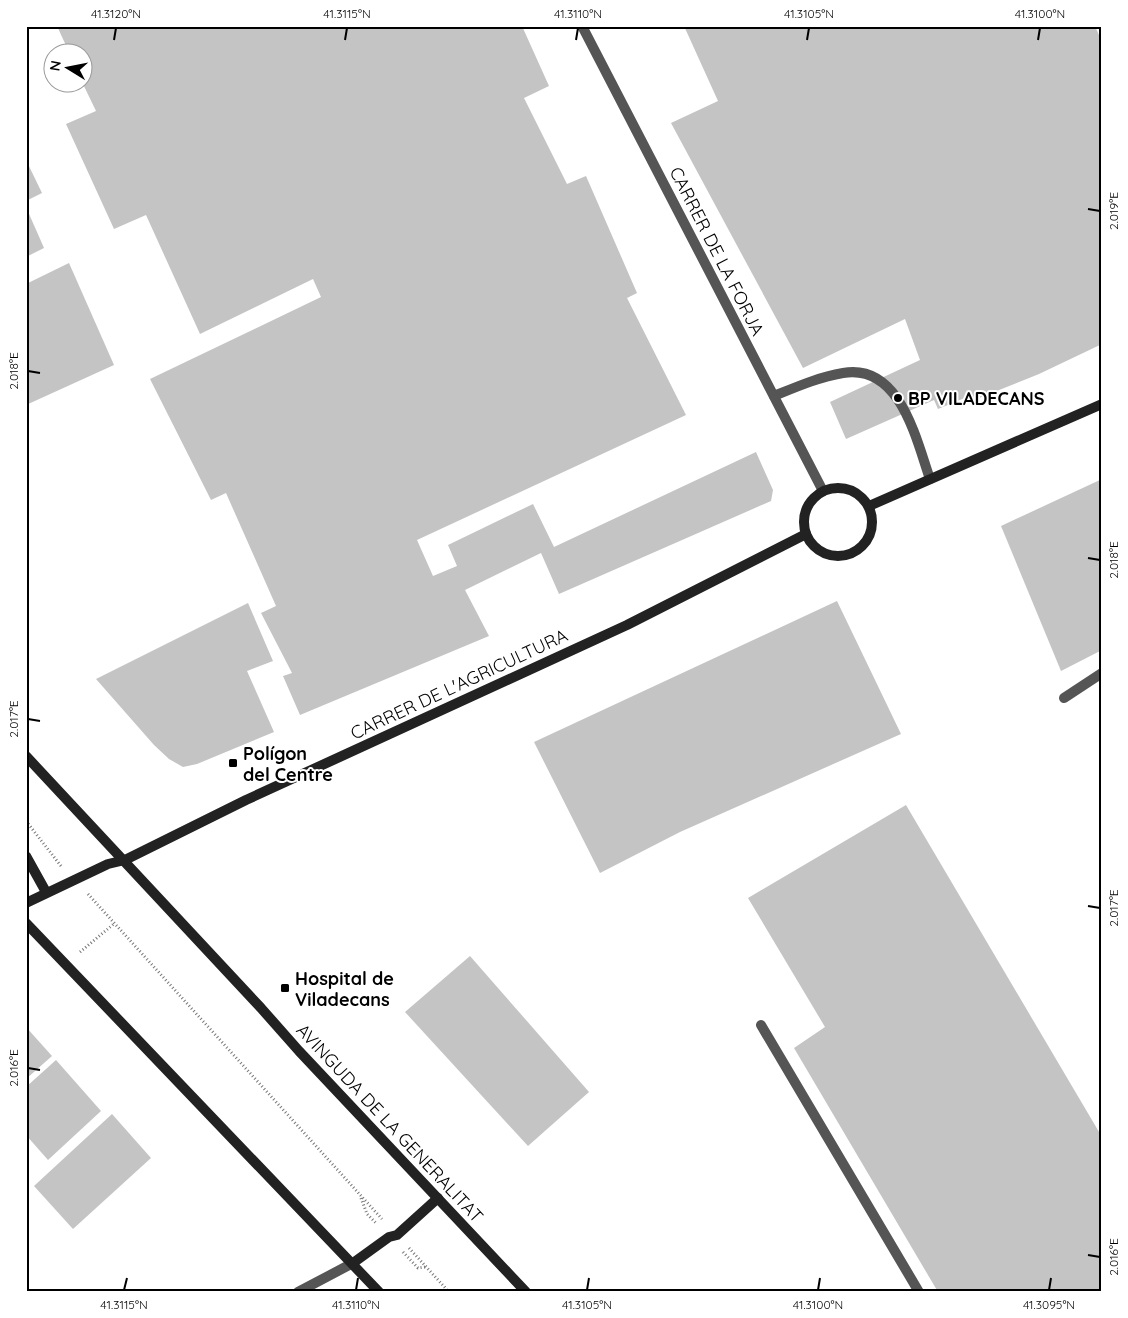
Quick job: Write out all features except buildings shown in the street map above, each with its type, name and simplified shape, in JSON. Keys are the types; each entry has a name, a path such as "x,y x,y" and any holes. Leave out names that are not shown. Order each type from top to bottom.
{"street":[{"name":"CARRER DE LA FORJA","path":"582,26 823,491"},
{"path":"774,396 811,381 845,372 876,376 891,391 901,405 911,425 930,479"},
{"path":"869,506 1102,404"},
{"path":"833,488 853,491 862,497 869,506 872,528 862,547 852,554 830,556 820,552 811,544 804,524 808,505 823,491 833,488"},
{"name":"CARRER DE L'AGRICULTURA","path":"26,903 108,864 125,860 246,800 627,625 806,534"},
{"path":"1064,698 1102,673"},
{"name":"AVINGUDA DE LA GENERALITAT","path":"26,756 125,860 299,1052 526,1292"},
{"path":"26,856 46,892"},
{"path":"26,923 379,1292"},
{"path":"761,1025 919,1292"},
{"path":"298,1292 353,1263 389,1237 397,1235 438,1198"}],"path":[{"path":"26,821 52,856"},
{"path":"115,922 360,1196"},
{"path":"426,1267 448,1292"}],"place":[{"name":"BP VILADECANS","path":"898,398"},
{"name":"Polígon del Centre","path":"233,763"},
{"name":"Hospital de Viladecans","path":"285,988"}]}
